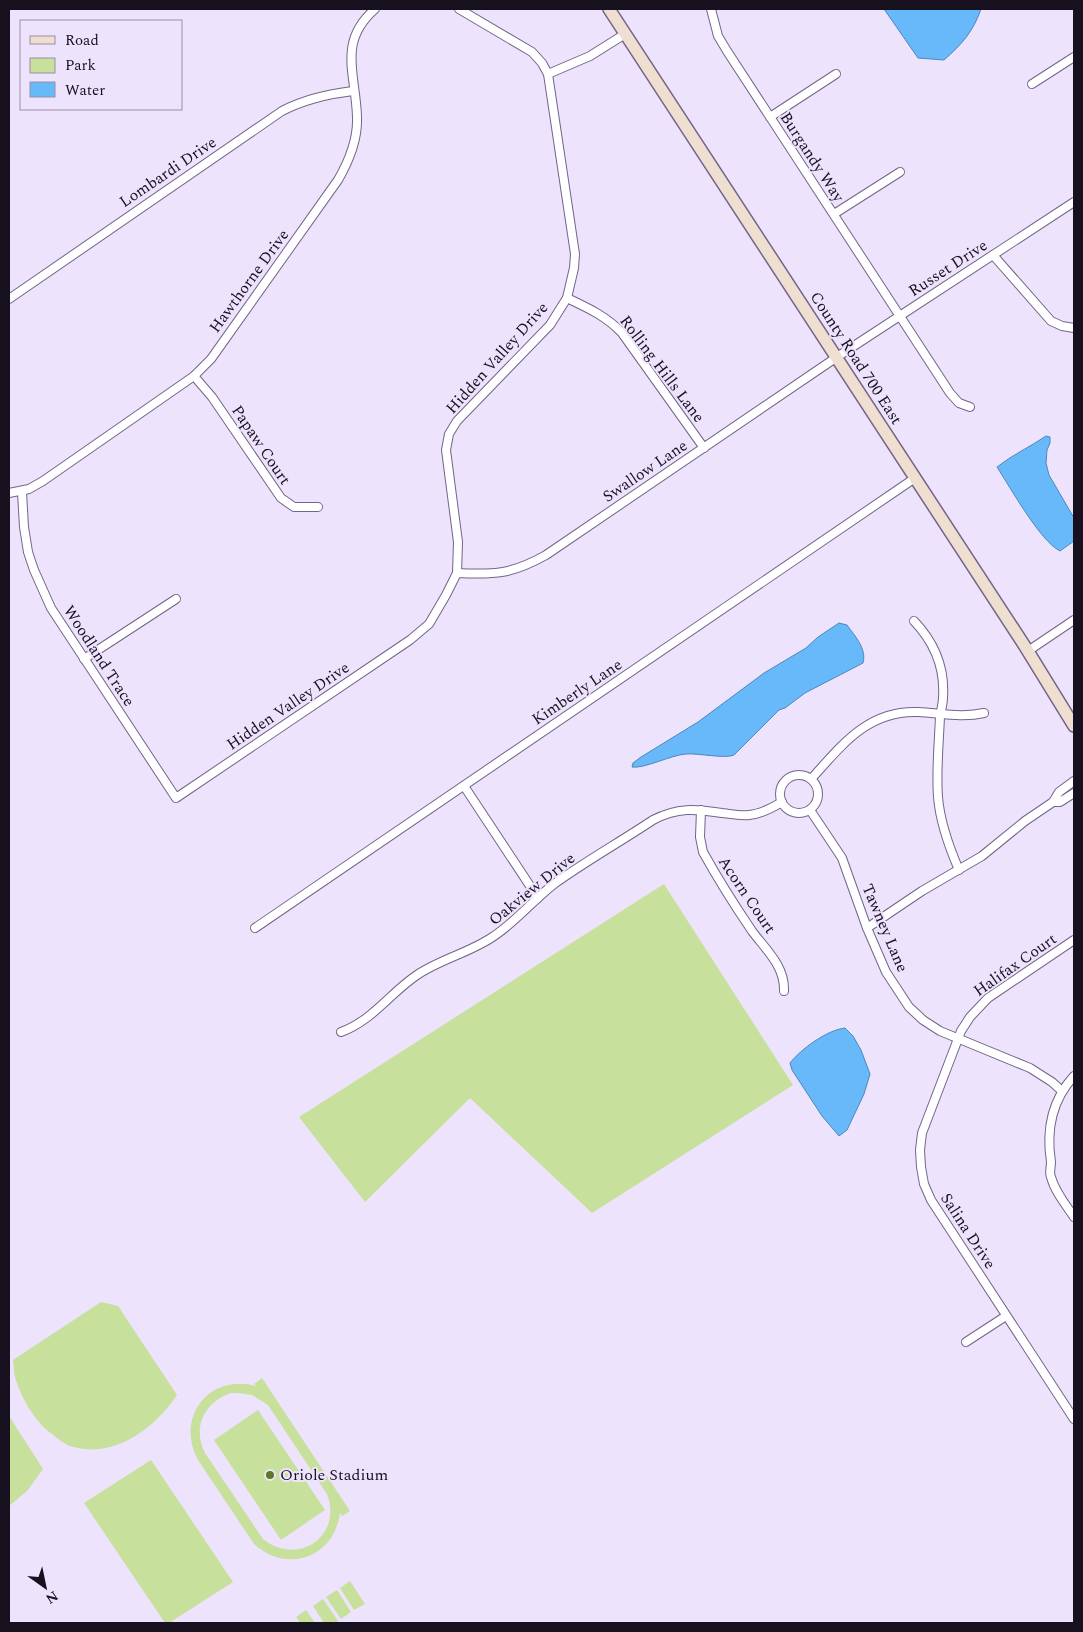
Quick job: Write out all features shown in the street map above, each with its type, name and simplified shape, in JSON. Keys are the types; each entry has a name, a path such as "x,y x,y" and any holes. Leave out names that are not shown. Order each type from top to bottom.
{"main road":[{"name":"County Road 700 East","path":"608,9 837,357 1028,651 1074,726"}],"street":[{"name":"Hawthorne Drive","path":"22,492 43,481 194,376 210,359 344,170 352,150 357,128 350,58 353,41 360,26 375,9"},
{"path":"459,9 532,52 542,63 548,74 590,56 624,34"},
{"name":"Burgandy Way","path":"711,9 718,36 723,45 899,316 950,393 959,403 970,407"},
{"path":"1032,84 1074,57"},
{"name":"Hidden Valley Drive","path":"209,776 410,640 429,624 446,596 457,573 458,542 446,450 449,434 458,421 550,325 567,298 574,268 575,254 548,74"},
{"path":"770,117 836,74"},
{"name":"Lombardi Drive","path":"9,299 282,111 326,94 353,91"},
{"path":"834,214 900,172"},
{"name":"Russet Drive","path":"837,357 1074,202"},
{"path":"993,255 1051,321 1062,326 1074,328"},
{"name":"Rolling Hills Lane","path":"567,298 596,312 617,328 704,448"},
{"name":"Swallow Lane","path":"457,573 491,575 519,569 534,562 837,357"},
{"name":"Papaw Court","path":"194,376 212,397 281,498 294,508 318,507"},
{"name":"Kimberly Lane","path":"255,928 915,478"},
{"path":"9,493 22,492"},
{"name":"Woodland Trace","path":"22,492 24,527 28,552 34,570 51,608 84,659 176,798 209,776"},
{"path":"84,659 176,599"},
{"path":"914,620 924,630 937,654 943,689 938,766 940,811 948,844 959,870"},
{"path":"1028,651 1074,620"},
{"path":"812,778 848,739 866,724 879,718 904,712 967,715 984,713"},
{"path":"800,774 812,778 818,788 819,795 818,800 810,810 798,813 786,808 782,802 780,790 787,778 800,774"},
{"path":"867,928 922,891 982,856 1025,820 1053,802 1059,792 1074,781"},
{"path":"464,786 538,898"},
{"path":"1053,802 1060,802 1074,792"},
{"name":"Oakview Drive","path":"341,1032 362,1022 416,976 492,938 567,875 653,820 671,812 683,810 750,815 759,813 782,802"},
{"name":"Acorn Court","path":"701,810 700,837 703,852 753,932 776,962 782,978 784,992"},
{"name":"Tawney Lane","path":"810,810 842,858 867,928 886,972 909,1007 931,1026 1030,1068 1047,1078 1062,1091"},
{"name":"Halifax Court","path":"958,1039 965,1024 982,1004 995,993 1074,940"},
{"name":"Salina Drive","path":"958,1039 924,1124 920,1141 924,1184 931,1200 1006,1316 1071,1407 1074,1419"},
{"path":"1074,1076 1062,1091 1055,1107 1050,1126 1049,1146 1050,1176 1074,1217"},
{"path":"966,1342 1006,1316"}],"green space":[{"path":"664,884 793,1085 592,1213 470,1098 365,1202 299,1117"},
{"path":"101,1302 118,1306 177,1395 157,1419 131,1438 117,1445 102,1449 86,1449 64,1443 38,1421 19,1390 15,1378 13,1360"},
{"path":"262,1378 350,1511 342,1516 340,1513 336,1528 329,1541 307,1557 281,1558 267,1553 254,1544 198,1460 192,1444 191,1428 194,1414 201,1402 211,1392 224,1386 239,1384 256,1386 254,1384","holes":["231,1393 252,1395 268,1405 327,1494 330,1509 329,1523 323,1534 314,1543 303,1548 290,1550 276,1547 263,1539 205,1453 201,1444 200,1425 207,1409 222,1397"]},
{"name":"Oriole Stadium","path":"258,1410 325,1510 281,1540 214,1440"},
{"path":"9,1416 43,1469 27,1491 9,1506"},
{"path":"151,1460 233,1582 169,1623 165,1623 84,1503"},
{"path":"350,1581 365,1604 354,1610 340,1588"},
{"path":"337,1590 351,1612 341,1619 326,1597"},
{"path":"323,1599 338,1621 335,1623 324,1623 313,1606"},
{"path":"306,1610 315,1623 300,1623 296,1617"}],"water":[{"path":"884,9 981,9 966,37 944,60 918,58"},
{"path":"1046,436 1050,437 1046,463 1049,475 1074,518 1074,541 1060,551 1052,545 1035,525 997,467"},
{"path":"839,623 847,625 862,648 863,663 805,693 785,708 779,710 734,755 686,754 643,766 632,767 633,763 641,757 698,722 764,673 806,648 818,637"},
{"path":"845,1028 853,1036 861,1050 870,1074 864,1094 847,1130 839,1136 822,1116 792,1070 790,1063 815,1041 830,1032"}],"place":[{"name":"Oriole Stadium","path":"270,1475"}]}
